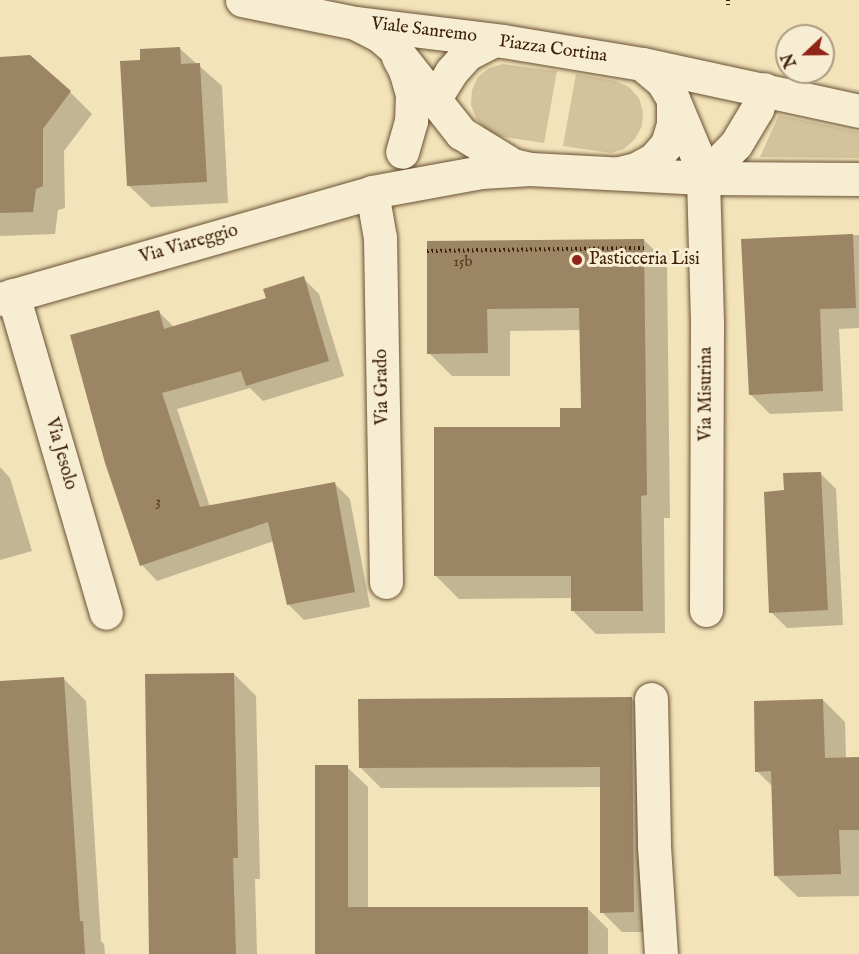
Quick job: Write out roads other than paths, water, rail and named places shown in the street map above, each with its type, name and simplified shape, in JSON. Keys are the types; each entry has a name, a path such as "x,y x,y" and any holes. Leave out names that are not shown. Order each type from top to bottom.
{"street":[{"name":"Viale Sanremo","path":"242,0 355,22 494,40"},
{"name":"Viale Sanremo","path":"355,22 379,35 393,47 435,98"},
{"name":"Piazza Cortina","path":"435,98 451,72 467,54 494,40 642,64 764,88 859,111"},
{"path":"393,47 405,70 412,95 411,121 402,152"},
{"path":"605,174 636,169 654,159 667,144 673,124 673,99 662,81 642,64"},
{"path":"703,178 736,144 757,109 764,88"},
{"path":"375,192 435,98 461,133 501,159 530,169 703,178 859,178"},
{"name":"Via Misurina","path":"673,99 695,151 703,178 707,324 706,610"},
{"name":"Via Viareggio","path":"7,297 375,192 481,172 530,169"},
{"name":"Via Grado","path":"375,192 380,238 386,582"},
{"name":"Via Jesolo","path":"7,297 106,613"},
{"path":"651,699 654,846 661,954"}],"place":[{"name":"Pasticceria Lisi","path":"577,260"}]}
